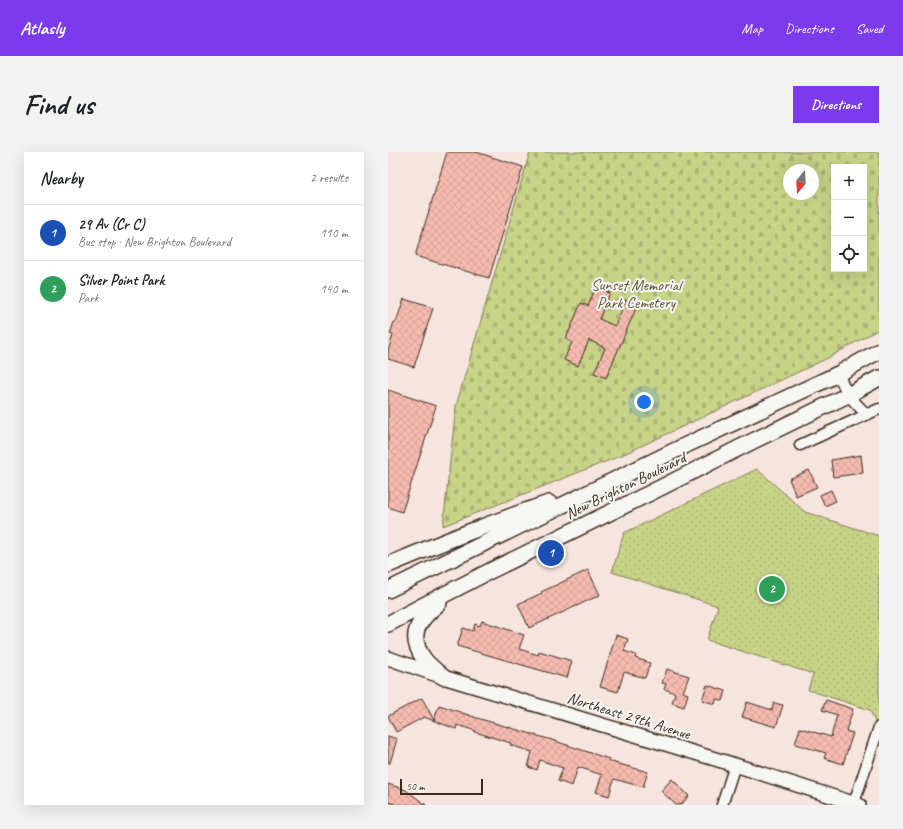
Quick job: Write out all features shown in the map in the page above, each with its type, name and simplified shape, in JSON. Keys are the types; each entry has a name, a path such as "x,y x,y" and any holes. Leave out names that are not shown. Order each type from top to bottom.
{"main road":[{"name":"New Brighton Boulevard","path":"388,590 690,443 838,374 879,351"},
{"name":"New Brighton Boulevard","path":"388,624 585,524 848,395 879,378"},
{"path":"388,565 514,514 602,486"},
{"path":"443,676 424,660 418,648 416,639 418,625 426,614 453,590"}],"street":[{"path":"838,374 848,395 866,414"},
{"path":"800,445 879,409"},
{"name":"Northeast 29th Avenue","path":"388,658 856,804"},
{"path":"856,804 879,727"},
{"path":"722,805 735,765"}],"green space":[{"name":"Sunset Memorial Park Cemetery","path":"530,152 879,152 879,329 828,358 620,456 443,526 456,406"},
{"path":"757,469 805,512 879,536 879,732 870,710 808,690 813,674 707,640 718,606 612,572 624,533"}],"building":[{"path":"447,152 476,152 523,167 489,278 415,256"},
{"path":"596,287 610,293 599,319 615,326 626,299 637,306 606,378 594,373 605,348 589,340 578,366 564,360 572,342 566,339 581,303 588,306"},
{"path":"404,299 433,308 414,367 388,359 388,351 393,335 390,334"},
{"path":"388,390 436,406 402,512 388,507"},
{"path":"861,455 863,473 833,477 831,460"},
{"path":"809,470 817,487 796,496 789,479"},
{"path":"831,490 836,501 825,506 820,495"},
{"path":"588,570 600,595 529,628 518,604"},
{"path":"482,621 524,635 519,649 538,655 539,651 572,661 567,678 457,646 463,628 473,631 475,624 480,626"},
{"path":"616,635 628,639 624,651 636,655 635,658 650,663 645,678 624,672 618,692 600,687"},
{"path":"667,669 689,676 683,692 688,694 684,707 672,703 675,693 664,689 666,684 662,683"},
{"path":"707,685 726,691 723,701 716,699 715,704 702,700"},
{"path":"422,698 434,720 439,705 552,740 609,759 608,761 648,772 643,787 614,779 609,796 596,792 602,775 578,767 572,786 558,781 563,768 540,760 537,770 528,767 532,752 510,745 511,743 475,732 476,731 457,725 456,729 424,717 396,732 388,716"},
{"path":"826,700 853,709 846,731 853,733 843,764 824,758 826,753 795,744 800,728 831,737 837,715 822,710"},
{"path":"747,702 772,710 774,703 783,705 776,727 742,717"},
{"path":"388,736 397,739 390,763 388,763"},
{"path":"672,779 689,796 681,805 676,805 661,791"},
{"path":"388,784 406,790 426,805 397,805 388,802"}],"place":[{"name":"29 Av (Cr C)","path":"551,553"},
{"name":"Silver Point Park","path":"772,589"}]}
